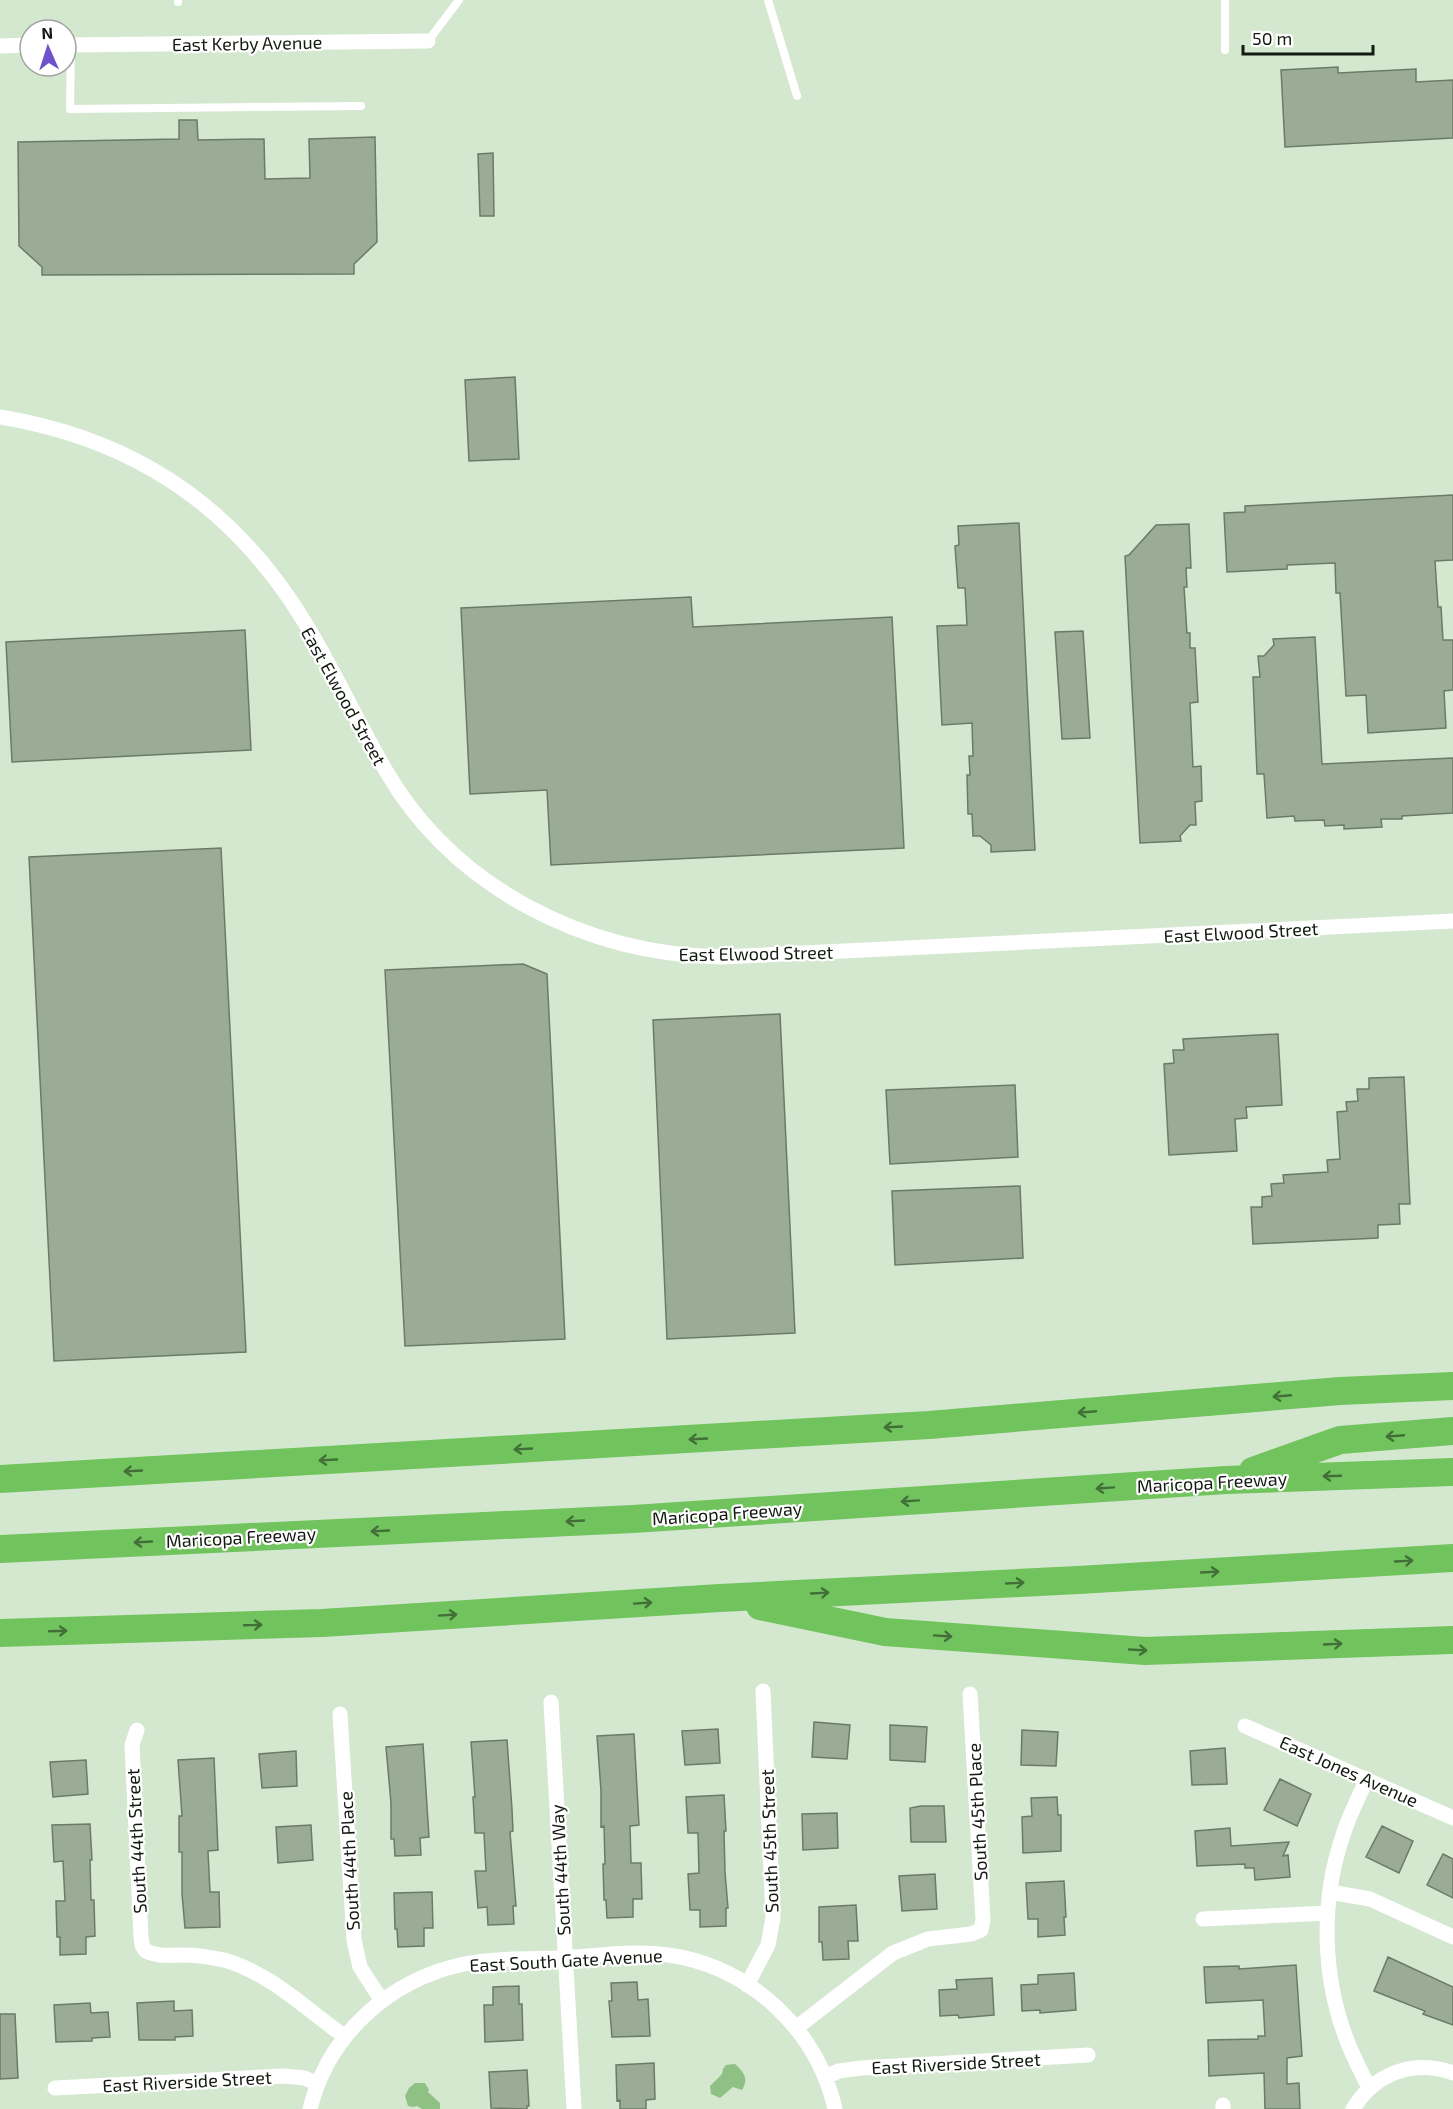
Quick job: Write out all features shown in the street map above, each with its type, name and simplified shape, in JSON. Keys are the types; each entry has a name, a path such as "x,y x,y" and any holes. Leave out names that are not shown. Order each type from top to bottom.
{"highway":[{"path":"1340,1391 1453,1374"},
{"path":"0,1479 929,1425 1340,1391 1453,1386"},
{"path":"1226,1480 1340,1440 1453,1431"},
{"name":"Maricopa Freeway","path":"0,1549 633,1519 1226,1480 1453,1472"},
{"path":"0,1633 322,1623 720,1598 1453,1558"},
{"path":"720,1598 885,1632 1146,1651 1453,1640"}],"street":[{"name":"East Kerby Avenue","path":"78,45 428,41"},
{"path":"0,46 18,45"},
{"name":"East Elwood Street","path":"0,417 32,422 75,434 123,453 166,477 229,526 277,581 315,642 386,772 422,822 486,883 527,908 598,938 686,956 721,957 1453,921"},
{"name":"South 45th Street","path":"747,1984 768,1945 773,1918 763,1691"},
{"name":"South 45th Place","path":"796,2028 893,1953 928,1939 971,1934 981,1930 983,1920 970,1694"},
{"name":"South 44th Way","path":"551,1702 573,2109"},
{"name":"South 44th Place","path":"340,1714 356,1953 368,1981 382,2001"},
{"name":"East Jones Avenue","path":"1245,1726 1453,1818"},
{"name":"South 44th Street","path":"137,1730 133,1737 132,1756 141,1937 146,1951 161,1956 206,1957 237,1965 267,1980 344,2036"},
{"path":"1367,1779 1342,1838 1330,1892 1328,1960 1335,2003 1345,2037 1369,2088"},
{"path":"1330,1892 1370,1899 1453,1937"},
{"path":"1203,1919 1328,1913"},
{"name":"East South Gate Avenue","path":"344,2036 382,2001 412,1983 445,1969 486,1961 645,1954 669,1955 716,1968 747,1984 772,2003 796,2028"},
{"path":"796,2028 814,2054 825,2077 835,2109"},
{"path":"310,2109 317,2084 344,2036"},
{"name":"East Riverside Street","path":"825,2077 861,2068 1088,2055"},
{"path":"1353,2109 1369,2088 1387,2076 1415,2067 1433,2067 1453,2073"},
{"name":"East Riverside Street","path":"55,2088 284,2076 304,2078 317,2084"}],"lane":[{"path":"428,41 459,0"},
{"path":"768,0 797,96"},
{"path":"1225,0 1225,50"},
{"path":"69,78 70,109 361,106"}],"shaded area":[{"path":"735,2064 744,2076 745,2082 742,2090 733,2087 720,2098 711,2094 710,2086 722,2074 726,2065"},
{"path":"415,2083 425,2083 428,2092 440,2103 440,2109 408,2106 405,2096"}],"building":[{"path":"1338,67 1338,73 1416,69 1416,82 1453,80 1453,138 1285,147 1281,70"},
{"path":"179,120 197,120 198,140 264,139 265,179 310,178 309,139 375,137 377,242 354,264 354,274 42,275 42,267 19,246 18,142 179,139"},
{"path":"493,153 494,216 480,216 478,154"},
{"path":"515,377 519,459 469,461 465,380"},
{"path":"1453,495 1453,560 1435,561 1443,640 1453,640 1453,690 1444,691 1446,728 1368,733 1366,695 1346,696 1340,593 1336,593 1335,563 1287,565 1287,569 1227,572 1224,513 1245,512 1245,506"},
{"path":"1019,523 1035,850 991,852 991,845 980,836 973,836 972,814 968,814 967,775 970,775 969,756 973,756 972,723 942,725 937,626 967,625 965,588 958,588 955,546 959,545 958,526"},
{"path":"1189,524 1191,568 1186,568 1187,587 1184,587 1187,633 1190,633 1190,648 1195,648 1198,702 1190,703 1193,767 1201,766 1202,801 1195,802 1196,825 1190,825 1180,836 1181,841 1140,843 1125,556 1129,555 1156,525"},
{"path":"691,597 693,627 892,617 904,848 551,865 547,790 470,794 461,608"},
{"path":"245,630 251,750 12,762 6,642"},
{"path":"1083,631 1090,738 1062,739 1055,632"},
{"path":"1315,637 1322,764 1453,758 1453,813 1381,819 1382,827 1344,829 1344,825 1325,826 1324,820 1295,821 1294,816 1267,818 1264,774 1257,774 1253,677 1260,677 1258,656 1264,656 1274,645 1273,639"},
{"path":"221,848 246,1352 54,1361 29,857"},
{"path":"523,964 547,974 565,1339 405,1346 385,970"},
{"path":"780,1014 795,1333 667,1339 653,1020"},
{"path":"1278,1034 1282,1105 1246,1107 1247,1118 1235,1119 1237,1151 1169,1155 1164,1064 1174,1063 1173,1050 1184,1050 1183,1039"},
{"path":"1404,1077 1410,1204 1399,1204 1400,1224 1378,1225 1378,1238 1253,1244 1251,1207 1262,1207 1262,1197 1272,1196 1271,1184 1284,1183 1283,1175 1328,1172 1327,1160 1340,1159 1337,1112 1347,1111 1346,1102 1358,1101 1357,1089 1369,1089 1369,1078"},
{"path":"1015,1085 1018,1157 890,1164 886,1090"},
{"path":"1020,1186 1023,1258 895,1265 892,1191"},
{"path":"814,1722 850,1725 847,1759 812,1757"},
{"path":"890,1725 927,1727 925,1762 890,1760"},
{"path":"718,1729 720,1763 685,1765 682,1731"},
{"path":"1022,1730 1058,1732 1056,1766 1021,1765"},
{"path":"634,1734 639,1825 630,1826 631,1863 641,1863 642,1899 633,1899 633,1917 607,1918 606,1900 604,1900 604,1826 601,1827 597,1736"},
{"path":"507,1740 513,1831 510,1832 516,1906 513,1906 514,1924 488,1925 487,1907 478,1908 475,1871 486,1871 484,1833 475,1833 471,1742"},
{"path":"423,1744 429,1837 420,1838 421,1855 395,1856 394,1839 391,1839 391,1803 386,1747"},
{"path":"1225,1748 1227,1784 1192,1785 1190,1751"},
{"path":"296,1751 297,1786 262,1788 259,1754"},
{"path":"214,1758 218,1850 208,1851 210,1892 219,1892 220,1927 185,1928 182,1852 179,1852 179,1816 182,1816 178,1760"},
{"path":"86,1760 88,1794 53,1797 50,1762"},
{"path":"1280,1779 1311,1794 1297,1826 1264,1810"},
{"path":"724,1795 728,1908 726,1908 726,1926 700,1927 700,1910 690,1910 688,1874 699,1873 698,1833 688,1833 686,1797"},
{"path":"1057,1797 1058,1815 1061,1815 1061,1851 1023,1853 1022,1817 1032,1816 1031,1798"},
{"path":"944,1806 946,1842 911,1842 910,1808"},
{"path":"837,1813 838,1848 803,1850 802,1814"},
{"path":"90,1824 91,1900 94,1900 95,1936 86,1937 86,1954 60,1955 56,1901 65,1901 63,1861 54,1862 52,1825"},
{"path":"311,1825 313,1860 278,1863 276,1827"},
{"path":"1382,1826 1413,1841 1399,1873 1366,1857"},
{"path":"1230,1828 1231,1846 1289,1842 1283,1856 1288,1855 1290,1877 1255,1880 1254,1868 1245,1868 1245,1864 1197,1866 1195,1831"},
{"path":"1443,1854 1453,1859 1453,1898 1427,1885"},
{"path":"935,1874 937,1909 902,1911 899,1876"},
{"path":"1064,1881 1065,1935 1038,1937 1038,1919 1028,1919 1026,1883"},
{"path":"432,1892 433,1928 424,1928 424,1946 398,1947 394,1893"},
{"path":"856,1905 858,1941 848,1941 849,1959 823,1960 822,1942 819,1942 819,1907"},
{"path":"1388,1957 1453,1987 1453,2025 1374,1991"},
{"path":"1296,1965 1302,2056 1287,2058 1287,2084 1299,2083 1300,2109 1265,2109 1264,2073 1209,2076 1208,2040 1258,2039 1258,2036 1265,2036 1263,2000 1206,2003 1204,1967 1239,1966 1239,1969"},
{"path":"1074,1973 1076,2010 1040,2013 1040,2010 1022,2011 1021,1985 1038,1984 1038,1975"},
{"path":"992,1978 994,2015 959,2018 958,2015 940,2016 939,1990 957,1989 956,1980"},
{"path":"637,1982 638,2000 648,1999 650,2036 612,2037 609,2001 612,2001 611,1983"},
{"path":"519,1986 523,2040 485,2042 484,2005 493,2005 493,1987"},
{"path":"174,2001 174,2011 192,2010 193,2036 175,2037 175,2040 139,2040 137,2003"},
{"path":"90,2003 91,2013 108,2012 110,2037 92,2038 92,2041 56,2042 54,2005"},
{"path":"0,2014 15,2014 18,2078 0,2079"},
{"path":"654,2063 655,2099 646,2100 646,2109 620,2109 620,2100 617,2101 616,2065"},
{"path":"527,2070 529,2106 527,2109 491,2108 489,2072"}]}
